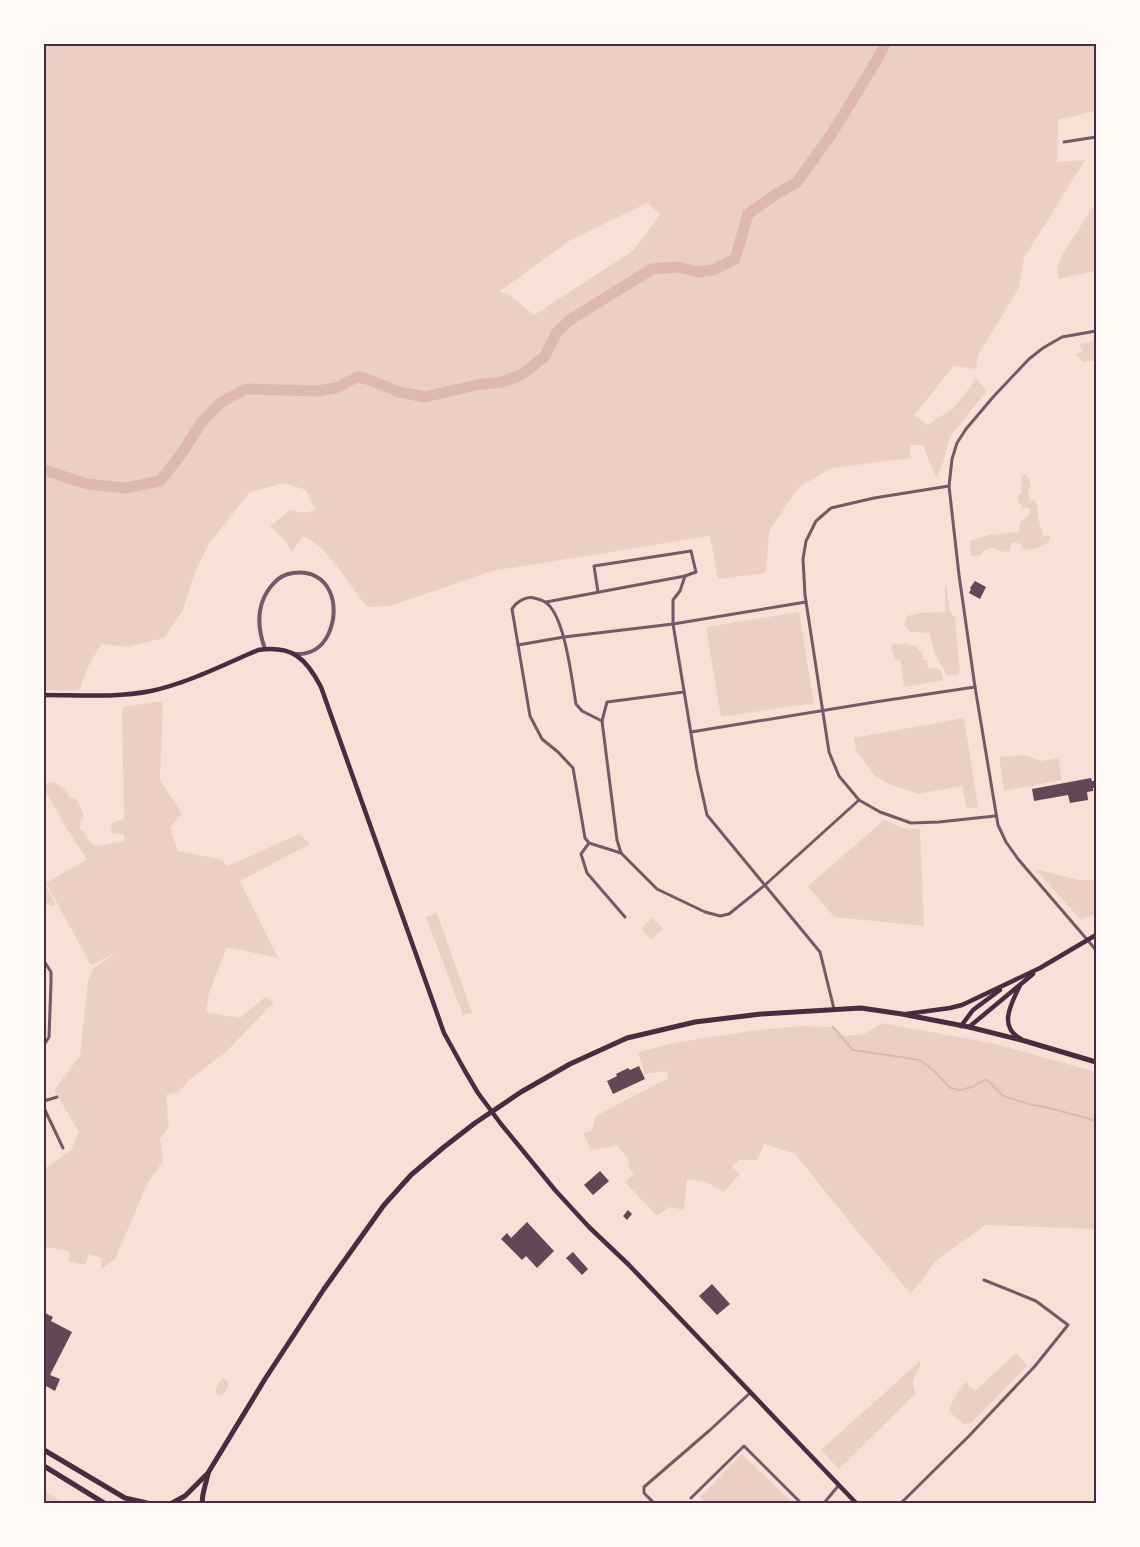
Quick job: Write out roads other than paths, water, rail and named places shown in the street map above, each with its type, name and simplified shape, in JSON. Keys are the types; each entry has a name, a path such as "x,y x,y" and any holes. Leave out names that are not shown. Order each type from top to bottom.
{"main road":[{"path":"44,695 106,695 151,691 178,684 258,650 265,649 280,649 294,654 306,663 321,687 444,1033 464,1071 492,1112 555,1190 856,1503"},
{"path":"902,1014 962,1005 1040,968 1096,935"},
{"path":"969,1027 1040,968"},
{"path":"961,1026 973,1010 1009,983"},
{"path":"1021,984 1009,1009 1008,1022 1010,1029 1016,1036 1025,1041"},
{"path":"172,1503 185,1496 208,1473 265,1379 324,1289 375,1216 411,1175 444,1147 492,1112 521,1092 570,1064 627,1038 694,1022 761,1014 861,1008 969,1027 1096,1062"},
{"path":"44,1450 125,1498 147,1503"},
{"path":"44,1466 104,1503"},
{"path":"202,1503 208,1473"}],"street":[{"path":"1064,142 1096,137"},
{"path":"1096,331 1062,337 1043,348 1022,366 966,429 953,452 949,471 959,575 996,816 1002,834 1018,859 1096,950"},
{"path":"949,486 874,498 831,508 816,521 806,541 803,559 806,602 829,752 839,776 859,800 880,812 911,823 996,816"},
{"path":"598,592 594,566 691,551 696,572 685,576 546,602 531,597 516,602 512,609 530,716 542,738 572,768 585,838 589,843 621,853 657,889 705,912 720,916 729,914 765,885 859,800"},
{"path":"265,649 260,637 259,624 263,598 277,580 284,576 291,573 306,574 318,579 329,589 333,597 334,619 328,636 318,648 305,654 294,654"},
{"path":"685,576 680,591 674,600 673,624 698,778 707,815 820,952 834,1009"},
{"path":"546,602 555,613 564,637 576,704 582,711 602,721"},
{"path":"518,644 673,624 806,602"},
{"path":"691,732 975,687"},
{"path":"621,853 617,840 602,721 607,702 684,692"},
{"path":"589,843 581,854 587,873 625,917"},
{"path":"44,960 51,972 51,1020 49,1037 44,1045"},
{"path":"44,1101 57,1097"},
{"path":"44,1108 63,1148"},
{"path":"901,1503 969,1436 1035,1366 1068,1325 1036,1301 984,1280"},
{"path":"654,1503 644,1493 644,1487 750,1393"},
{"path":"691,1498 744,1446 801,1503"},
{"path":"824,1503 839,1485"}],"waterway":[{"path":"44,470 87,484 126,488 160,481 182,453 201,423 220,403 246,389 317,391 336,388 357,377 399,392 425,397 476,385 502,382 523,374 545,356 557,332 570,320 652,269 678,267 698,272 713,270 735,259 748,214 797,182 831,135 885,44"},
{"path":"833,1027 853,1050 920,1060 950,1088 960,1090 972,1087 986,1079 1003,1096 1096,1122"}]}
